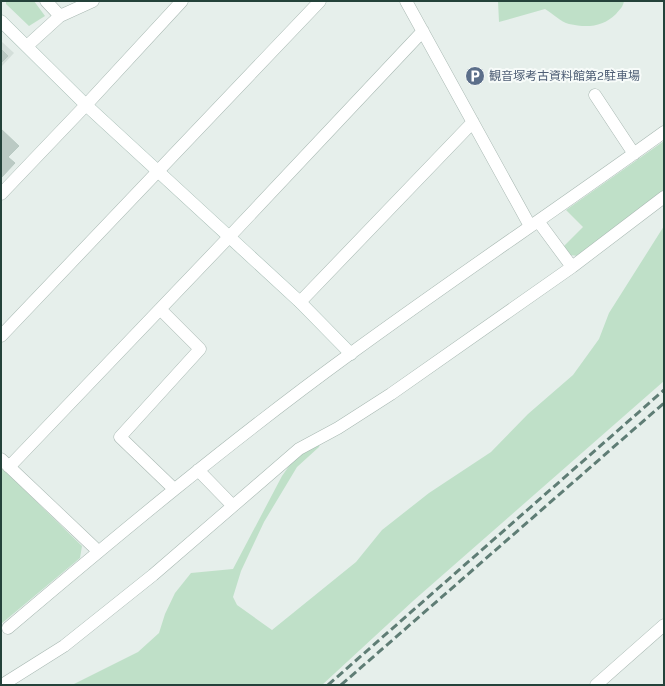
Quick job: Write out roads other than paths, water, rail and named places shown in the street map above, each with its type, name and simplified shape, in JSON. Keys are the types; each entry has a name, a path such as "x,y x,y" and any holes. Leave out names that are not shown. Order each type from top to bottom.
{"street":[{"path":"46,1 60,16"},
{"path":"27,46 60,16 93,1"},
{"path":"1,194 182,1"},
{"path":"1,336 320,1"},
{"path":"406,1 473,122 534,224 572,267"},
{"path":"1,21 86,105 300,302 350,354"},
{"path":"98,551 5,463 160,309 423,31"},
{"path":"595,95 634,154"},
{"path":"300,302 473,122"},
{"path":"8,628 98,551 174,489 350,354 664,132"},
{"path":"2,685 64,646 153,575 299,449 338,428 391,394 572,267 664,197"},
{"path":"160,309 200,349 120,437 174,489"},
{"path":"198,470 233,506"},
{"path":"596,685 664,625"}],"railway":[{"path":"328,685 664,390"},
{"path":"341,685 664,403"}],"place":[{"name":"観音塚考古資料館第2駐車場","path":"475,76"}]}
